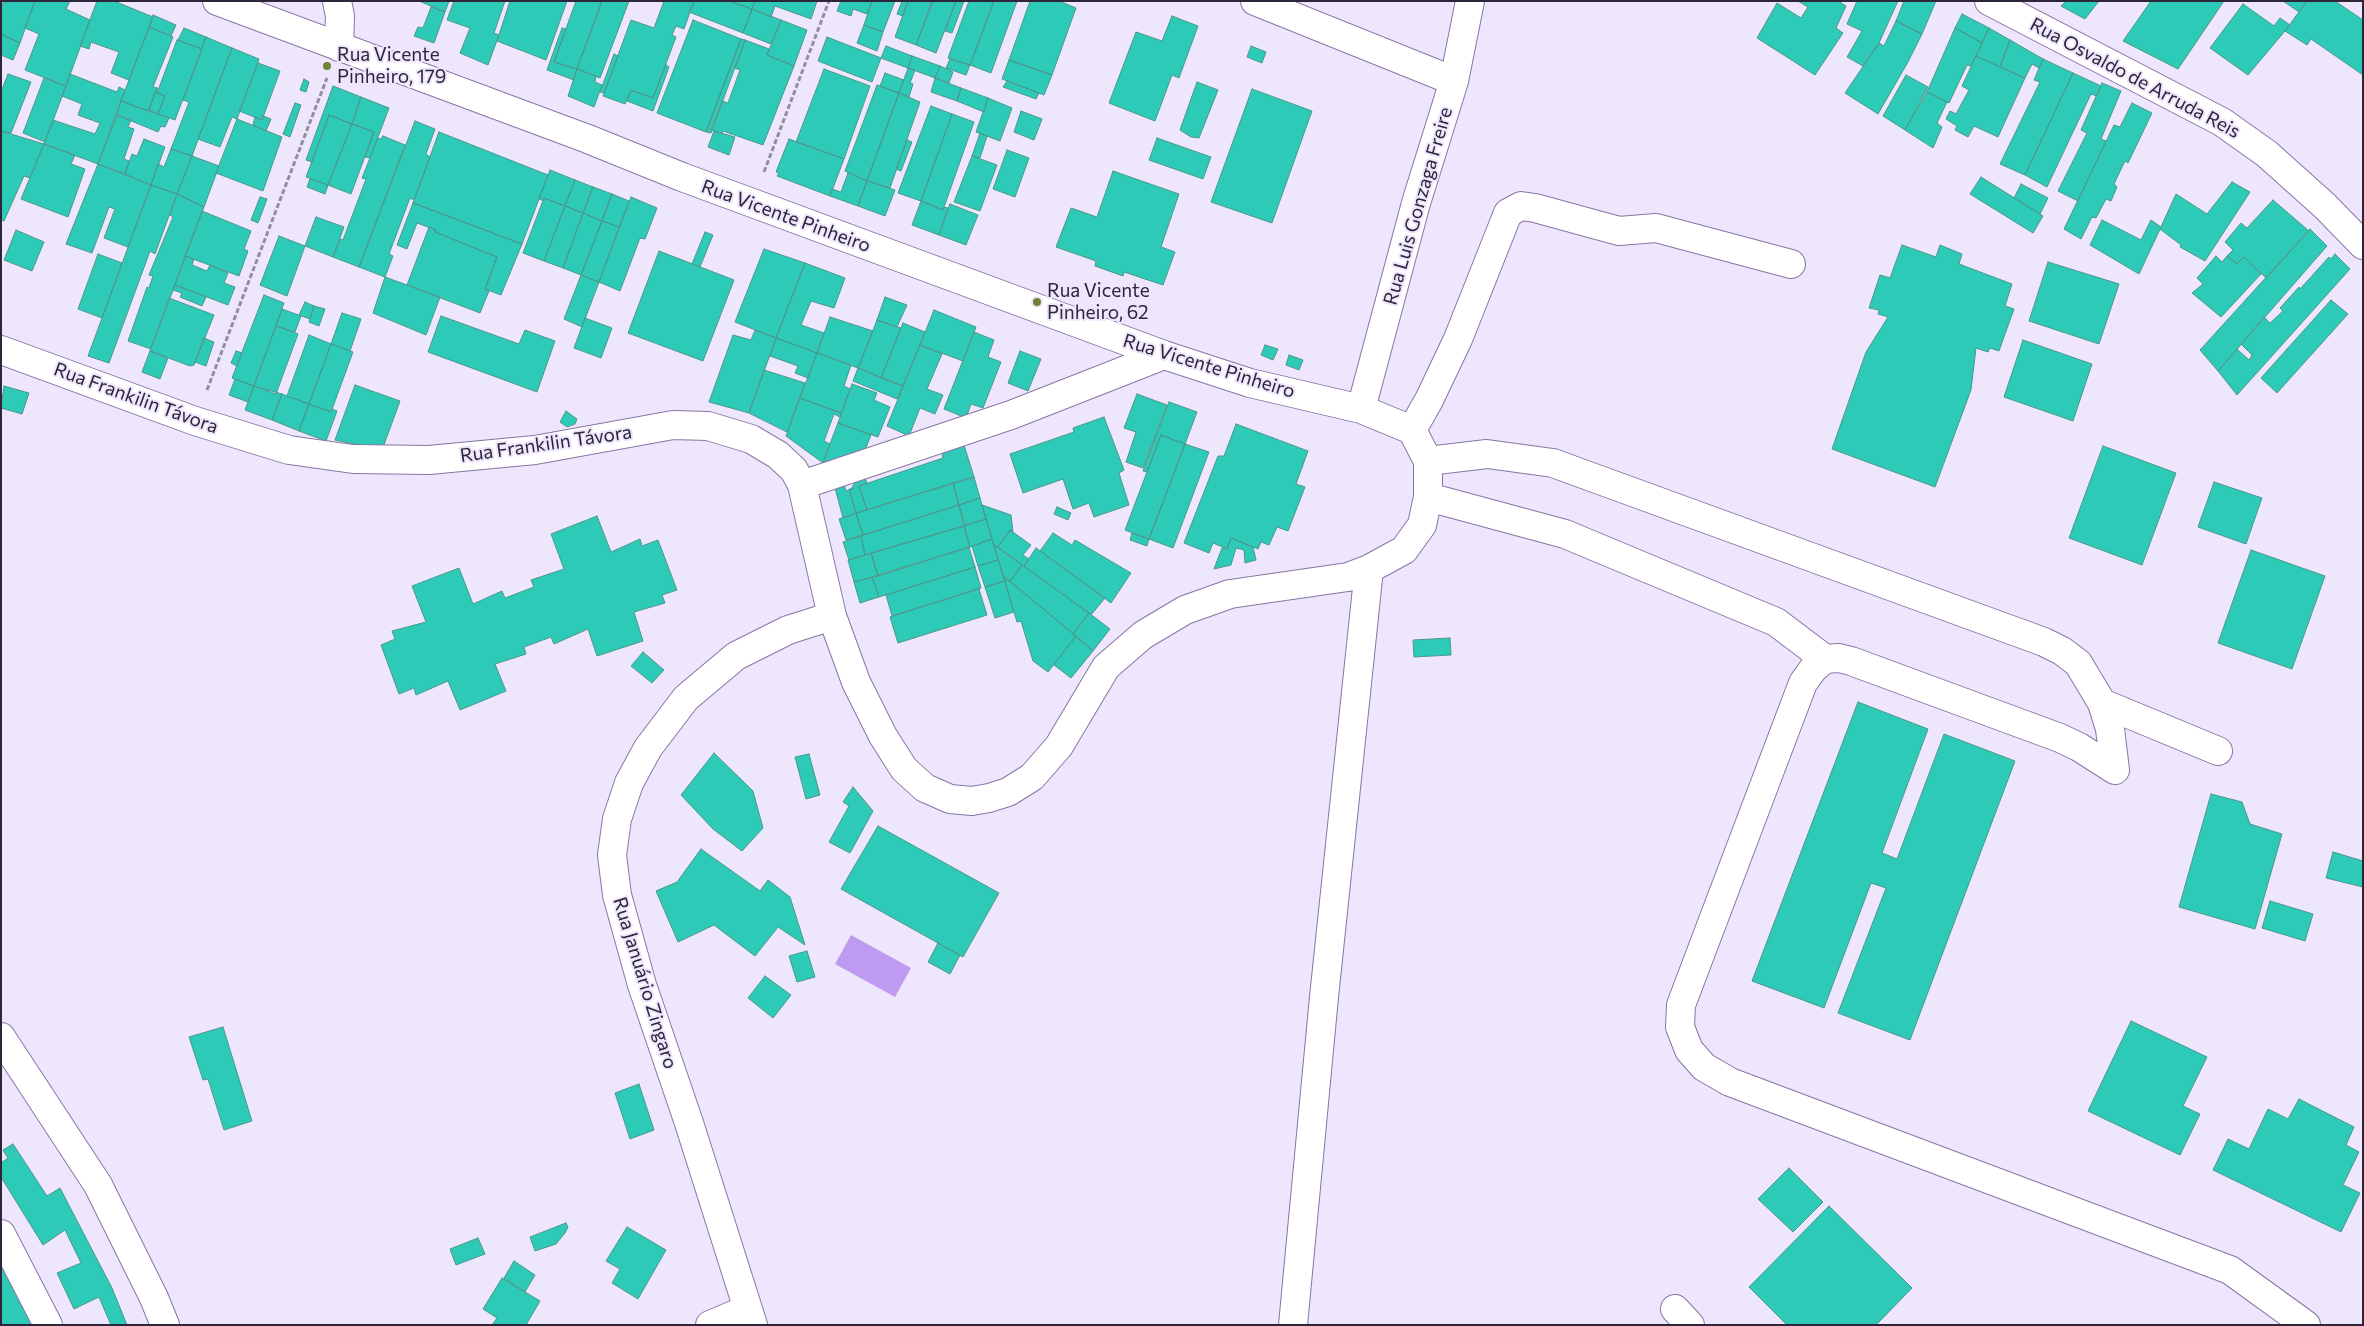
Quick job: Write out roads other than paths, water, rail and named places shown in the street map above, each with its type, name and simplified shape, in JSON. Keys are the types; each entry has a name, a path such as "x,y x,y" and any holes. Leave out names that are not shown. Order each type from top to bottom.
{"street":[{"name":"Rua Vicente Pinheiro","path":"217,1 752,203 1164,355 1250,383 1361,409 1412,430"},
{"path":"337,1 340,16 339,47"},
{"path":"1255,1 1454,81"},
{"name":"Rua Luis Gonzaga Freire","path":"1361,409 1416,203 1454,81 1470,1"},
{"name":"Rua Osvaldo de Arruda Reis","path":"1989,1 2222,122 2267,154 2325,206 2363,245"},
{"path":"1791,264 1656,228 1619,231 1535,208 1520,206 1508,213 1458,338 1429,400 1412,430 1428,461 1487,454 1553,463 2044,642 2062,651 2078,663 2102,703 2110,729 2115,770 2079,747 2060,738 1851,661 1839,658 1825,659 1813,669 1803,683 1681,1005 1680,1027 1689,1050 1704,1067 1730,1082 2230,1270 2306,1325"},
{"name":"Rua Frankilin Távora","path":"5,346 195,421 289,450 353,459 429,460 535,450 672,425 708,426 751,439 778,455 794,470 802,485 832,616 856,682 883,736 904,769 925,788 950,799 972,801 1008,792 1032,777 1058,746 1106,667 1143,635 1186,610 1230,594 1348,577 1369,570 1404,550 1422,525 1428,497 1428,461"},
{"path":"802,485 1011,415 1164,355"},
{"path":"1428,497 1565,534 1776,622 1825,659"},
{"path":"1293,1325 1324,997 1369,570"},
{"name":"Rua Januário Zingaro","path":"751,1317 689,1123 642,986 617,895 612,855 617,819 629,783 648,748 686,698 736,656 788,630 832,616"},
{"path":"2102,703 2218,751"},
{"path":"1,1037 98,1185 154,1298 164,1325"},
{"path":"1,1234 48,1325"},
{"path":"710,1325 751,1317"}],"place":[{"name":"Rua Vicente Pinheiro, 179","path":"327,66"},
{"name":"Rua Vicente Pinheiro, 62","path":"1037,302"}]}
